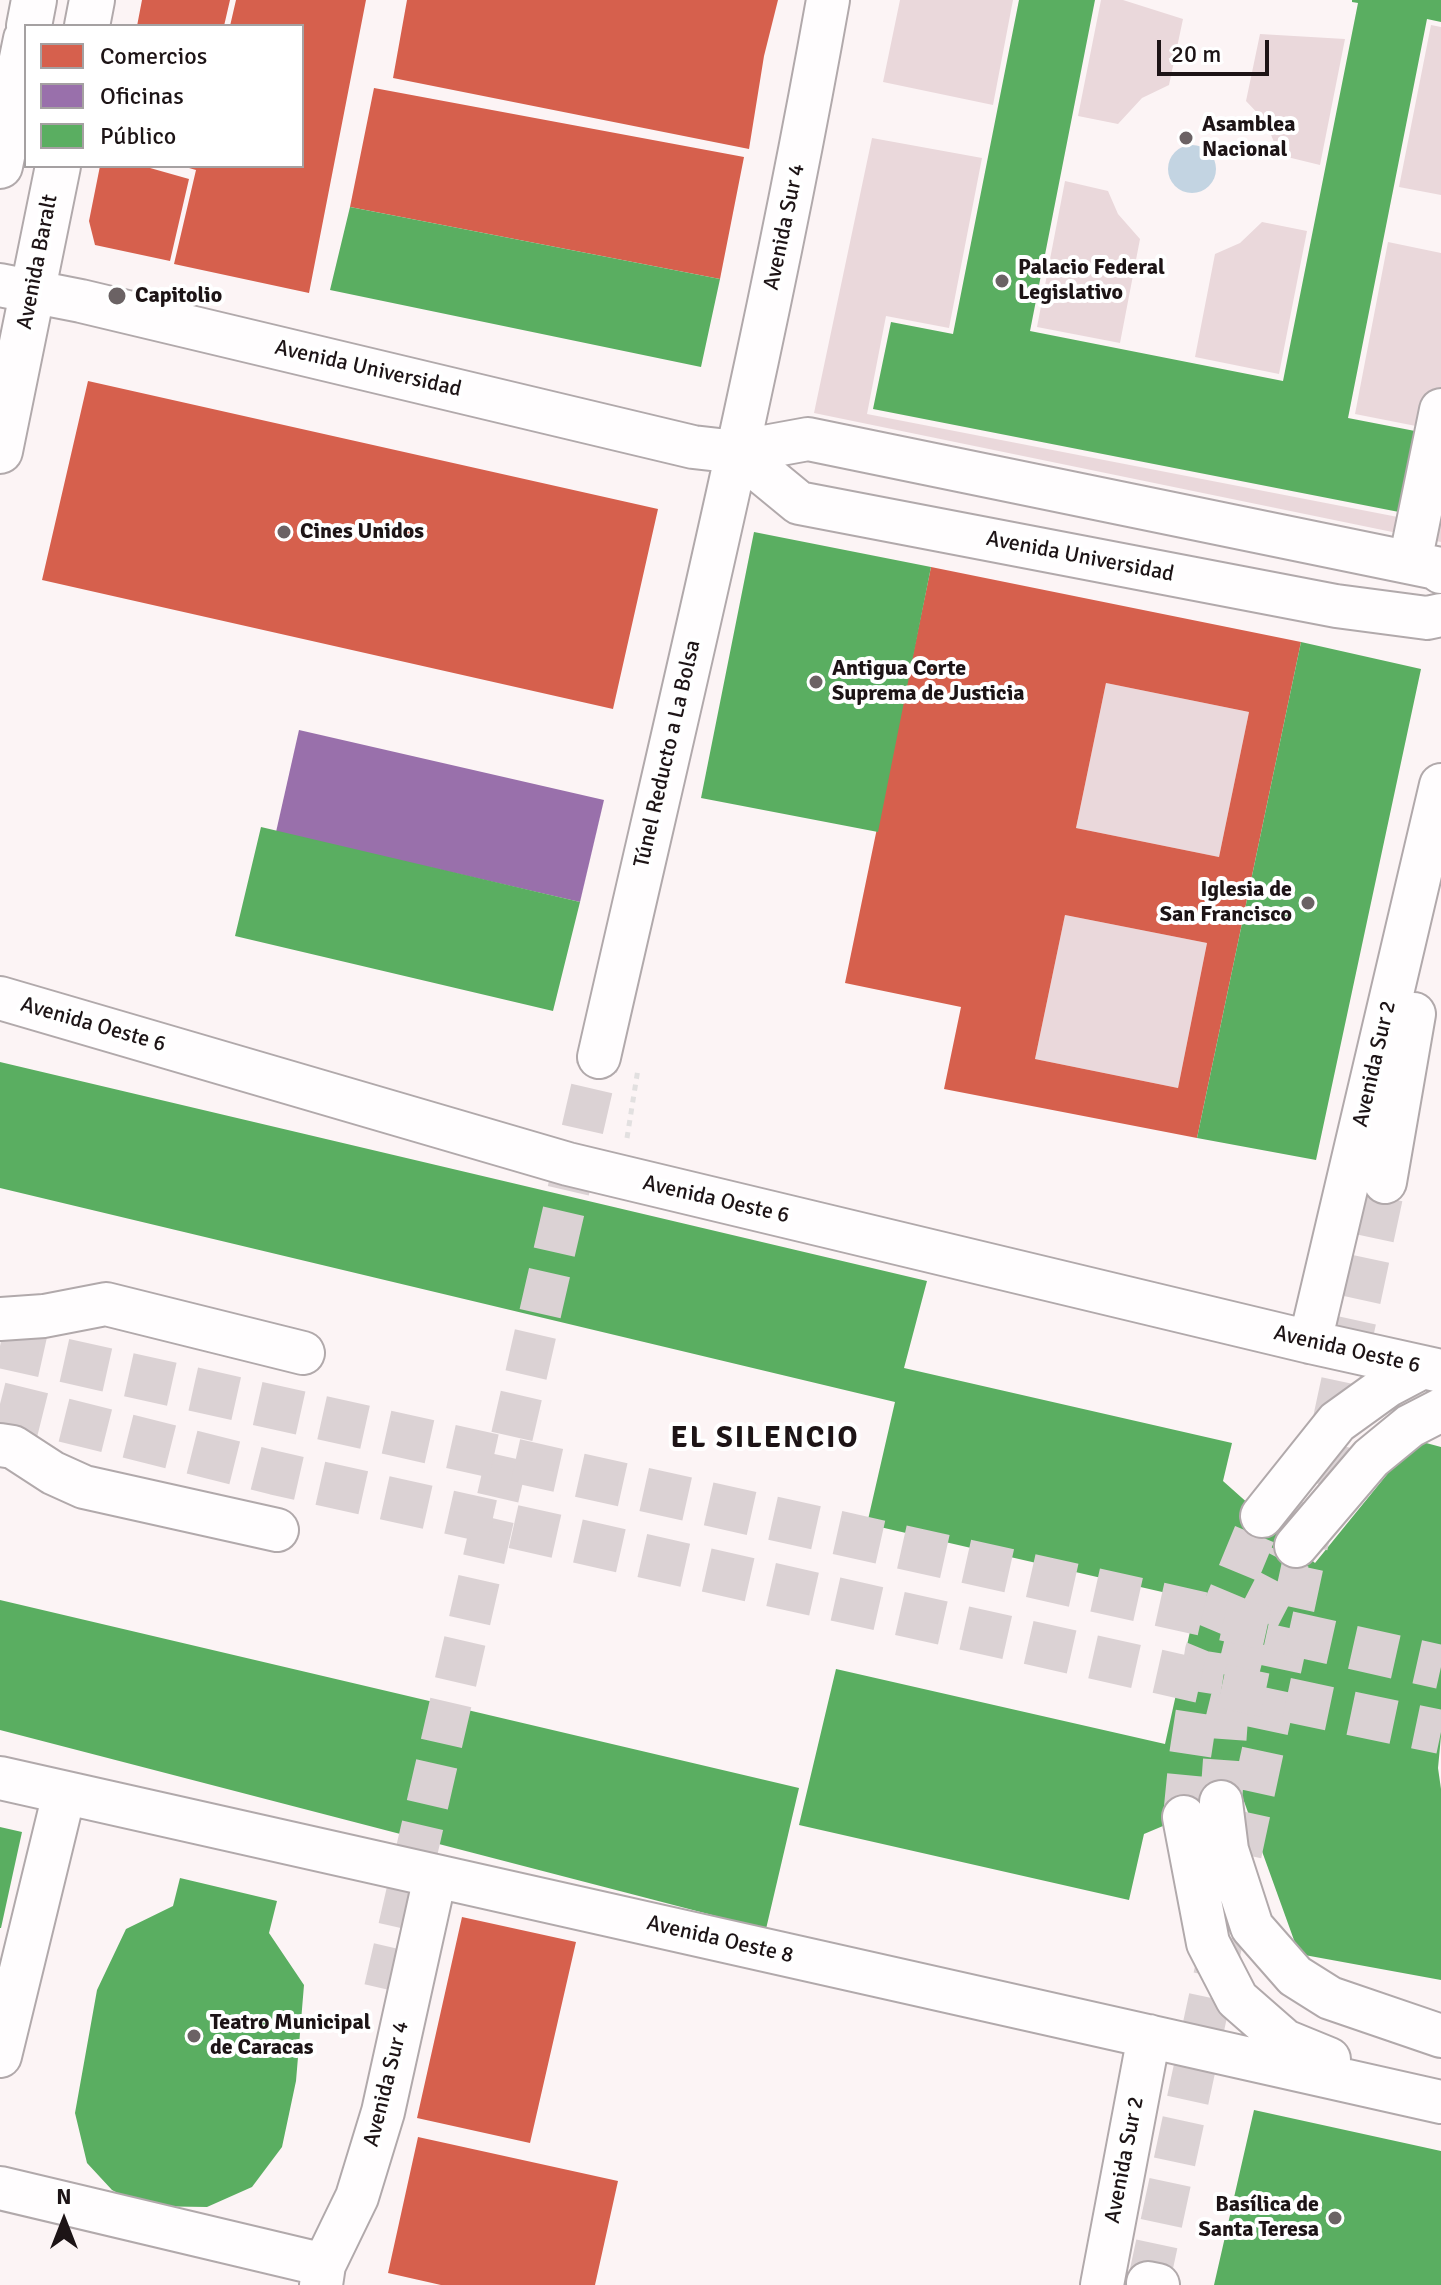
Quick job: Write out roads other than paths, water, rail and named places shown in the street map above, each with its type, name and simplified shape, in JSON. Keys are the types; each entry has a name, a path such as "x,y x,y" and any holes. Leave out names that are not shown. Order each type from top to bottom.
{"main road":[{"path":"29,24 34,0"},
{"path":"87,24 92,0"},
{"path":"0,166 24,49"},
{"name":"Avenida Baralt","path":"0,451 16,288 57,168"}],"street":[{"name":"Avenida Sur 4","path":"737,452 803,141 828,0"},
{"name":"Avenida Universidad","path":"16,288 693,447 737,452 808,439 1425,567"},
{"path":"1425,567 1441,410"},
{"name":"Avenida Universidad","path":"737,452 799,503 1336,606 1427,618 1441,615"},
{"name":"Túnel Reducto a La Bolsa","path":"599,1057 737,452"},
{"name":"Avenida Sur 2","path":"1310,1342 1441,785"},
{"path":"1385,1182 1441,851"},
{"name":"Avenida Oeste 6","path":"0,998 568,1164 1432,1369"},
{"path":"0,1319 44,1316 106,1304 303,1353"},
{"path":"1262,1516 1337,1422 1387,1386 1432,1369"},
{"path":"1296,1546 1371,1458 1410,1426 1441,1410"},
{"path":"0,1445 13,1447 53,1473 84,1487 277,1530"},
{"name":"Avenida Oeste 8","path":"0,1778 1433,2100"},
{"path":"0,2056 64,1794"},
{"path":"1433,2100 1285,2041 1237,1999 1208,1943 1202,1810 1227,1850 1252,1927 1295,1976 1330,1998 1441,2036"},
{"name":"Avenida Sur 4","path":"323,2275 357,2197 383,2112 435,1877"},
{"path":"0,2188 323,2275 344,2166 385,1989"},
{"name":"Avenida Sur 2","path":"1102,2285 1149,2036"}],"water":[{"path":"1192,145 1209,152 1216,169 1209,186 1192,193 1175,186 1168,169 1175,152"}],"tunnel":[{"path":"385,1989 599,1057"},
{"path":"1148,2285 1385,1182"},
{"path":"0,1346 1441,1667"},
{"path":"0,1404 275,1473 1245,1691 1441,1732"},
{"path":"1184,1817 1206,1651 1262,1516"},
{"path":"1221,1802 1227,1718 1245,1644 1290,1557"}],"place":[{"name":"Asamblea Nacional","path":"1186,138"},
{"name":"Palacio Federal Legislativo","path":"1002,281"},
{"name":"Capitolio","path":"117,296"},
{"name":"Cines Unidos","path":"284,532"},
{"name":"Antigua Corte Suprema de Justicia","path":"816,682"},
{"name":"Iglesia de San Francisco","path":"1308,903"},
{"name":"Teatro Municipal de Caracas","path":"194,2036"},
{"name":"Basílica de Santa Teresa","path":"1335,2218"}],"district":[{"name":"EL SILENCIO","path":"765,1439"}]}
